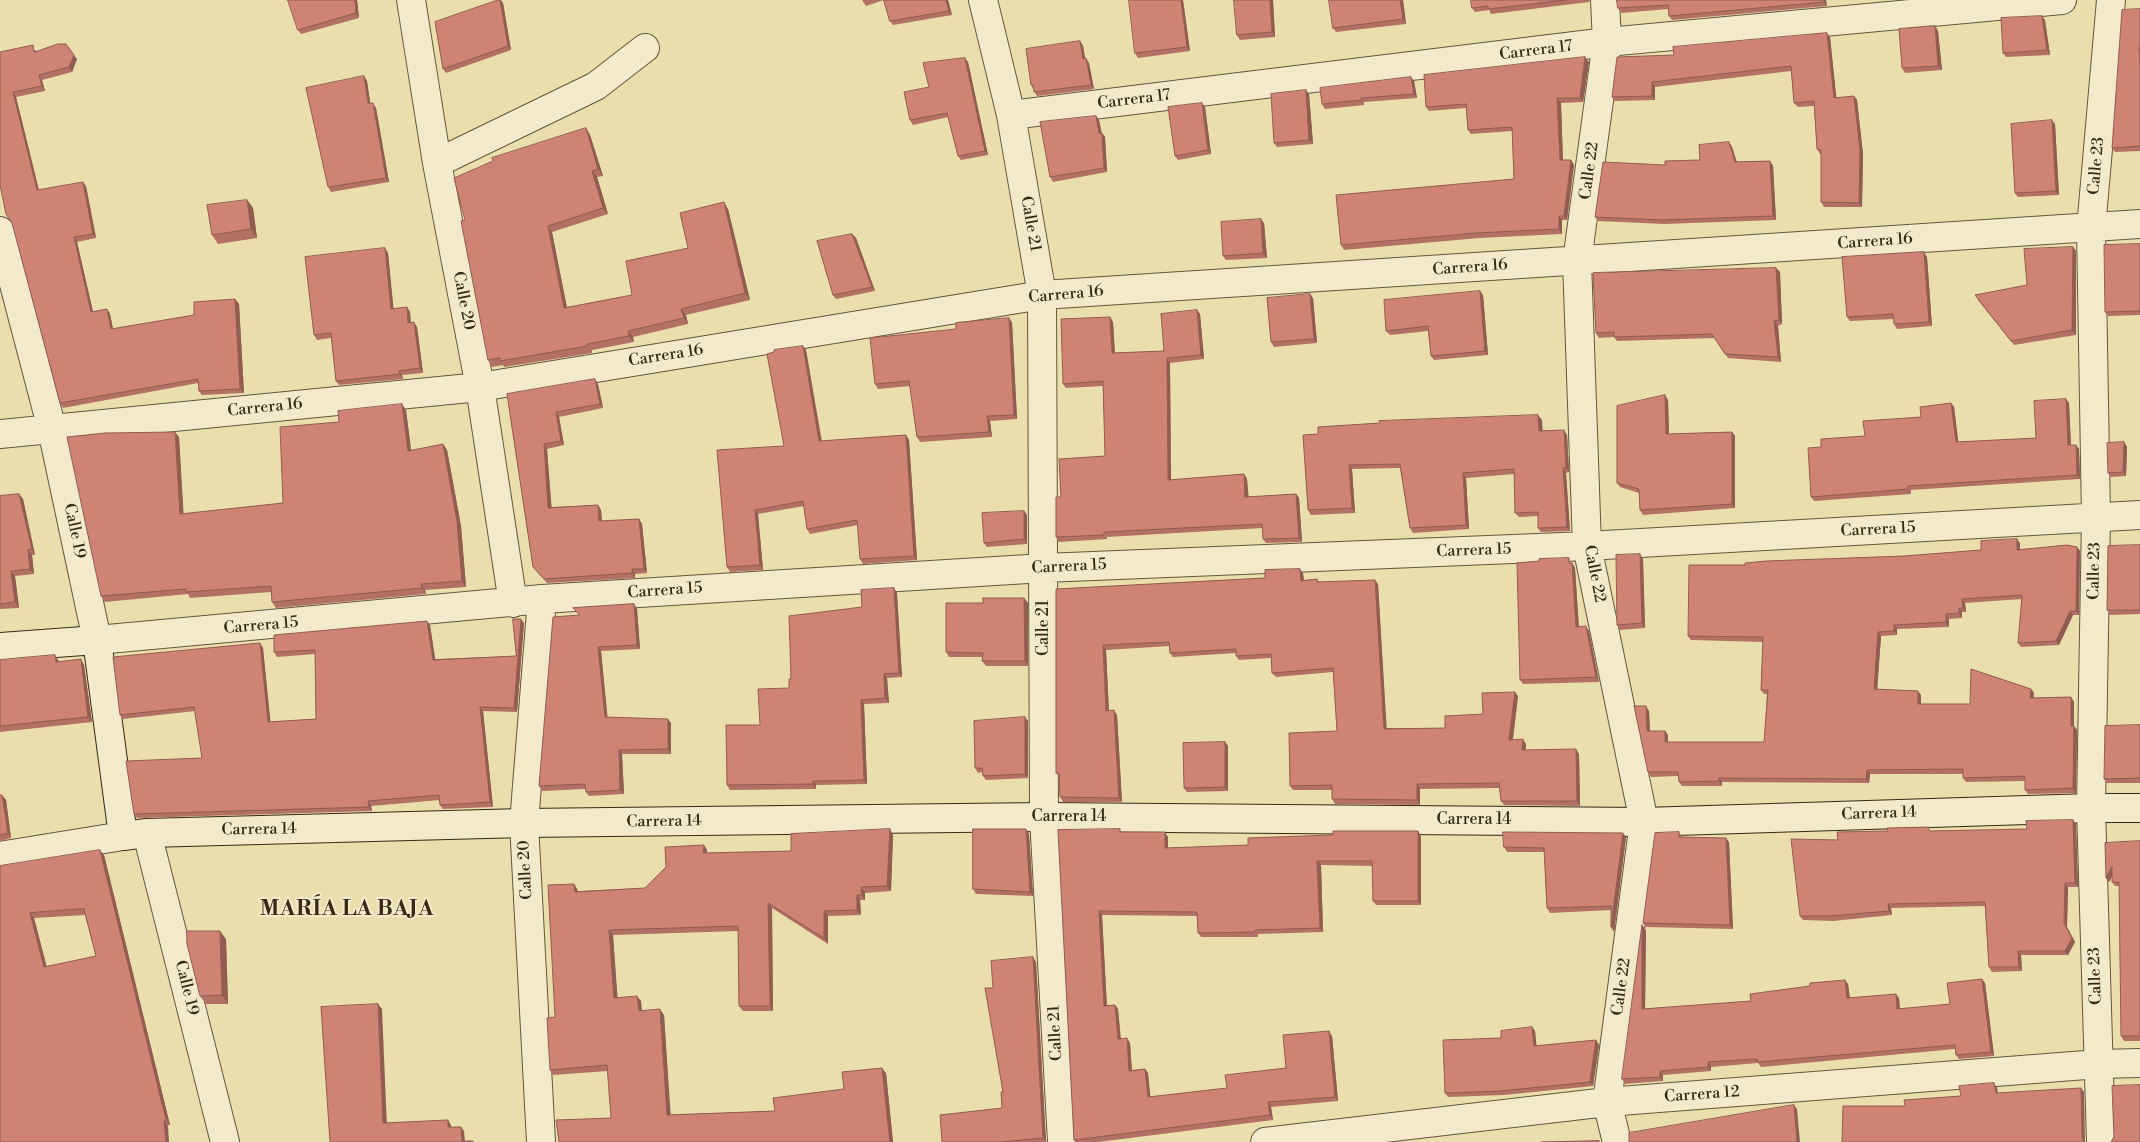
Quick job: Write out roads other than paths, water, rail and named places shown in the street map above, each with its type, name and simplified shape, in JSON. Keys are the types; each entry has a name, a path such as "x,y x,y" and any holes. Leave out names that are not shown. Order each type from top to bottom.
{"street":[{"name":"Calle 20","path":"411,0 437,163 480,386 513,603"},
{"name":"Calle 21","path":"983,0 1011,115 1042,295 1044,817 1062,1142"},
{"name":"Calle 22","path":"1605,0 1607,42 1577,261 1587,546 1644,822 1607,1102 1617,1142"},
{"name":"Carrera 17","path":"1011,115 1607,42 2062,0"},
{"name":"Calle 23","path":"2101,1142 2091,808 2096,517 2091,229 2111,0"},
{"path":"437,163 596,86 645,48"},
{"name":"Carrera 16","path":"0,434 480,386 1042,295 2091,229 2140,224"},
{"name":"Calle 19","path":"0,231 52,429 97,640 135,835 225,1142"},
{"name":"Carrera 15","path":"0,647 97,640 542,599 1044,568 1587,546 2140,515"},
{"name":"Calle 20","path":"540,1142 524,823 542,599"},
{"name":"Carrera 14","path":"0,856 135,835 524,823 1044,817 1644,822 2140,808"},
{"name":"Carrera 12","path":"1265,1142 1607,1102 2098,1064 2140,1063"}],"district":[{"name":"MARÍA LA BAJA","path":"347,910"}]}
